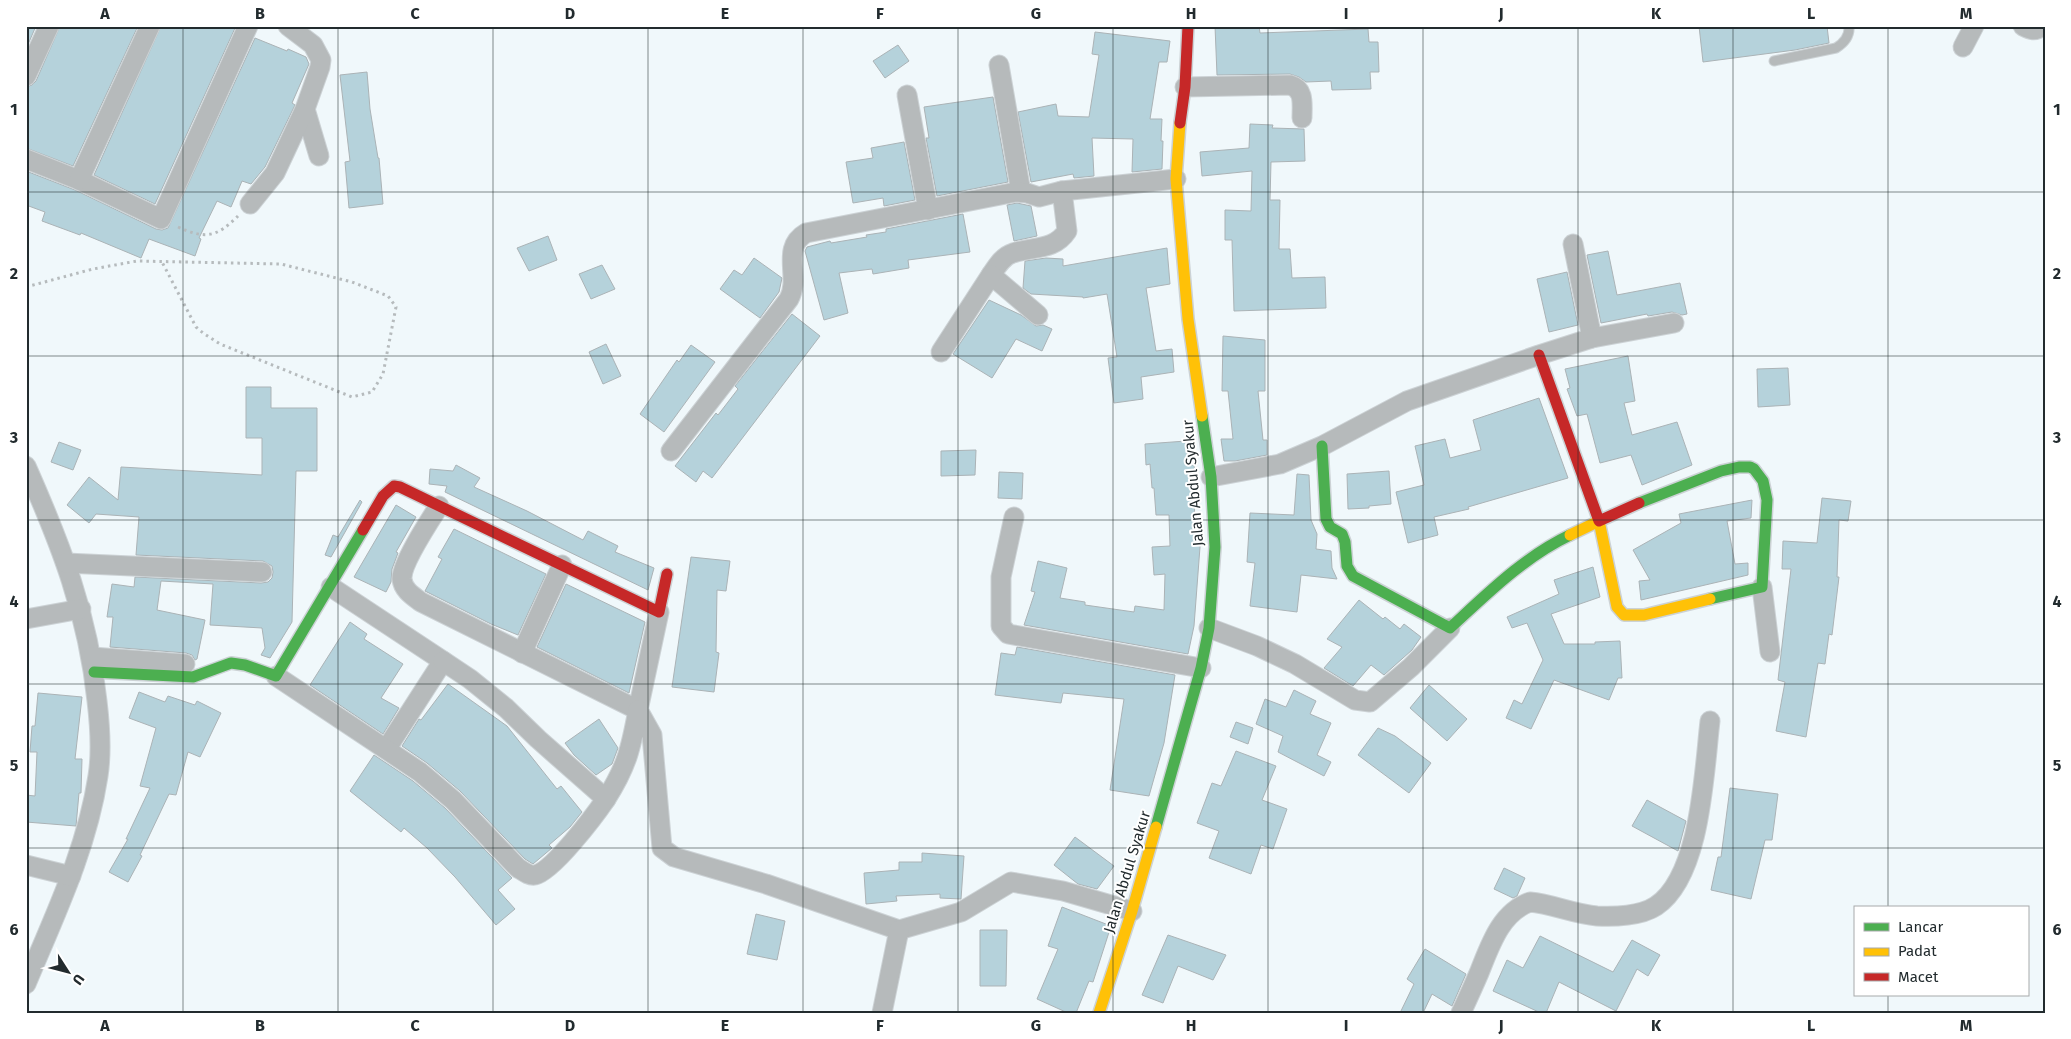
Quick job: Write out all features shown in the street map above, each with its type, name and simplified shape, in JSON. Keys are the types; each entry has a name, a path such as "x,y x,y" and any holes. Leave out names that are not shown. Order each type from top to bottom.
{"street":[{"path":"26,76 49,26"},
{"path":"79,180 150,26"},
{"path":"26,159 79,180 161,219 248,26"},
{"path":"250,204 275,173 306,109 321,60 313,45 288,26"},
{"name":"Jalan Abdul Syakur","path":"1099,1013 1132,911 1201,668 1209,628 1215,547 1211,477 1188,319 1176,179 1180,116 1185,88 1188,26"},
{"path":"1963,47 1974,26"},
{"path":"2023,26 2031,30 2037,30 2042,26"},
{"path":"999,65 1020,192"},
{"path":"1185,88 1294,86 1301,94 1302,118"},
{"path":"907,95 928,210"},
{"path":"306,109 319,156"},
{"path":"671,451 789,298 794,284 792,251 806,233 1020,192 1039,197 1062,191 1176,179"},
{"path":"941,352 1004,258 1013,253 1055,244 1064,237 1068,231 1062,191"},
{"path":"1573,244 1592,338"},
{"path":"991,275 1038,316"},
{"path":"1211,477 1280,464 1322,446 1407,401 1539,355 1592,338 1674,323"},
{"path":"1539,355 1599,521 1617,607 1624,615 1644,615 1762,587"},
{"path":"1322,446 1326,519 1330,527 1342,534 1345,542 1349,572 1361,581 1450,628"},
{"path":"26,466 55,531 81,610 93,665 102,740 98,777 85,832 71,876 26,984"},
{"path":"1209,628 1257,646 1295,664 1355,700 1370,702 1411,667 1485,595 1519,566 1549,545 1650,498 1733,467 1750,467 1757,471 1762,478 1767,500 1762,587 1770,652"},
{"path":"276,676 331,587 383,496 390,488 400,487 659,612"},
{"path":"439,506 403,569 404,585 410,594 421,602 638,710 652,735 662,848 668,854 766,884 899,930 961,912 1011,882 1063,891 1132,911"},
{"path":"1014,517 1001,577 1001,626 1008,634 1201,668"},
{"path":"66,563 262,572"},
{"path":"522,653 562,565"},
{"path":"93,665 215,668 231,662 276,676 387,748 453,800 518,868 531,875 536,875 547,868 590,822 619,778 630,751 667,574"},
{"path":"331,587 470,679 506,708 606,799"},
{"path":"26,619 81,610"},
{"path":"387,748 443,661"},
{"path":"1460,1013 1500,928 1509,914 1519,906 1530,902 1596,916 1635,914 1655,907 1672,893 1684,868 1697,827 1710,721"},
{"path":"26,865 71,876"},
{"path":"882,1013 899,930"}],"lane":[{"path":"1774,61 1836,48 1844,43 1850,31 1849,26"}],"path":[{"path":"161,219 203,236 217,232 230,224 250,204"},
{"path":"26,286 93,269 137,261 281,264 352,282 388,296 396,307 382,374 372,392 352,398 220,344 196,327 162,262"}],"building":[{"path":"26,26 36,26 26,49"},
{"path":"60,26 138,26 73,166 26,148 26,87 36,81"},
{"path":"161,26 236,26 155,204 94,175"},
{"path":"1215,26 1259,26 1260,33 1368,29 1369,42 1378,42 1379,72 1370,72 1371,89 1332,90 1331,81 1306,82 1290,74 1217,75"},
{"path":"1699,26 1827,26 1829,43 1795,50 1703,62"},
{"path":"1095,32 1170,41 1167,62 1159,62 1150,119 1162,119 1162,169 1132,172 1133,139 1092,138 1094,176 1074,178 1073,174 1031,182 1018,112 1056,104 1058,116 1089,117 1099,55 1092,54"},
{"path":"255,38 306,57 309,64 292,103 295,105 265,167 251,184 242,181 231,207 217,201 199,238 201,239 195,256 149,239 141,258 81,233 80,235 42,221 45,212 26,205 26,171 75,190 156,229 168,228"},
{"path":"898,45 909,61 885,78 873,61"},
{"path":"367,72 370,109 379,158 383,204 349,208 345,162 350,161 340,75"},
{"path":"993,97 1008,182 937,196 926,138 929,138 924,107"},
{"path":"1250,124 1273,125 1272,128 1304,129 1305,161 1271,162 1270,200 1280,200 1279,249 1290,249 1292,278 1325,277 1326,308 1234,311 1232,240 1225,240 1225,210 1251,211 1252,171 1202,176 1200,152 1249,148"},
{"path":"904,142 915,200 884,206 883,198 853,203 846,162 873,158 871,148"},
{"path":"1017,203 1031,206 1037,236 1014,241 1007,205"},
{"path":"963,214 970,252 908,260 909,268 873,274 872,269 839,273 848,313 824,320 805,251 807,247 830,241 831,243 867,237 866,235 886,232 886,229"},
{"path":"548,236 557,260 529,271 517,248"},
{"path":"1167,248 1170,284 1146,288 1156,351 1172,349 1174,372 1141,377 1143,399 1114,403 1108,358 1117,357 1107,294 1083,298 1031,294 1023,288 1025,261 1046,258 1063,259 1063,266"},
{"path":"1608,251 1617,295 1680,283 1687,314 1682,315 1672,312 1648,316 1647,314 1601,323 1587,255"},
{"path":"754,258 782,278 779,292 760,318 720,289 734,270 742,275"},
{"path":"602,265 615,289 591,299 579,274"},
{"path":"1567,272 1578,325 1549,332 1537,279"},
{"path":"989,300 1021,315 1036,326 1043,325 1052,329 1042,351 1016,339 992,378 953,354"},
{"path":"792,314 820,336 712,478 703,471 696,482 675,466 716,413 718,415 738,389 735,386"},
{"path":"1223,336 1265,340 1265,391 1258,391 1263,440 1267,440 1267,455 1235,461 1224,461 1221,439 1233,439 1228,391 1222,391"},
{"path":"606,344 621,376 603,384 589,352"},
{"path":"691,345 715,362 664,432 640,414 677,360 679,362"},
{"path":"1628,356 1635,401 1624,403 1632,435 1677,422 1692,465 1642,485 1631,455 1600,463 1587,414 1577,416 1567,389 1570,388 1565,369"},
{"path":"1788,368 1790,405 1758,407 1757,369"},
{"path":"246,387 271,387 271,408 317,408 317,471 296,471 292,622 270,658 261,655 265,648 262,628 210,625 213,584 161,581 157,610 205,620 197,659 195,660 192,655 186,653 110,647 113,617 107,617 112,584 134,587 135,577 261,583 268,582 272,578 272,566 263,561 136,555 139,517 96,514 89,523 67,505 89,477 118,500 121,467 262,475 262,438 246,438"},
{"path":"1539,398 1568,478 1468,507 1469,509 1434,517 1438,535 1408,543 1396,492 1424,485 1415,446 1445,439 1450,458 1481,450 1473,420"},
{"path":"1186,441 1188,465 1194,465 1196,479 1196,482 1193,483 1195,520 1198,520 1200,547 1194,626 1188,654 1024,625 1035,592 1031,591 1038,561 1067,568 1060,598 1085,602 1085,605 1134,612 1135,606 1164,610 1165,574 1154,575 1152,547 1170,546 1169,515 1156,515 1150,464 1146,465 1145,444"},
{"path":"59,442 81,450 73,470 51,462"},
{"path":"976,450 975,475 941,476 941,451"},
{"path":"456,465 480,478 474,487 527,511 583,540 588,531 618,546 615,552 654,568 648,590 445,492 447,486 429,484 430,469 453,471"},
{"path":"1389,471 1391,504 1348,509 1347,474"},
{"path":"999,472 1023,473 1022,499 998,498"},
{"path":"1297,474 1309,475 1311,520 1317,534 1316,549 1331,551 1332,568 1337,579 1301,575 1297,612 1250,606 1255,563 1247,562 1250,513 1294,515"},
{"path":"1822,498 1851,501 1848,521 1839,520 1837,577 1839,577 1832,635 1829,634 1825,664 1818,663 1806,737 1776,731 1785,682 1778,680 1791,569 1782,569 1783,541 1817,543"},
{"path":"360,500 362,502 331,557 325,555 333,535 338,537"},
{"path":"1752,500 1751,518 1727,521 1735,564 1748,563 1748,575 1641,600 1639,581 1650,580 1633,550 1681,523 1679,514"},
{"path":"396,505 416,517 396,552 398,553 392,569 391,582 386,592 354,577"},
{"path":"454,529 546,574 518,635 491,624 425,591 442,559 438,557"},
{"path":"691,557 730,561 726,591 717,590 716,652 719,653 714,692 672,687"},
{"path":"1593,567 1600,597 1551,614 1564,644 1595,644 1595,642 1620,641 1622,678 1618,678 1609,700 1554,680 1531,729 1506,718 1514,700 1522,704 1543,660 1527,623 1512,628 1507,617 1559,594 1554,580"},
{"path":"566,584 645,622 629,693 537,647"},
{"path":"1359,600 1383,619 1385,617 1400,629 1404,624 1421,637 1412,650 1384,675 1371,665 1353,686 1324,668 1342,647 1327,639"},
{"path":"350,622 367,634 364,639 403,664 381,698 399,708 383,734 310,685"},
{"path":"1017,647 1175,675 1164,743 1149,796 1110,790 1124,699 1063,693 1061,703 995,695 1001,653 1015,655"},
{"path":"448,684 507,726 557,789 561,786 582,812 570,827 549,845 552,848 533,864 525,859 460,791 427,763 402,746 419,719 421,720"},
{"path":"1429,685 1467,719 1447,741 1410,708"},
{"path":"1294,690 1316,701 1310,714 1331,723 1317,755 1331,762 1324,776 1278,752 1283,736 1256,724 1265,699 1286,707"},
{"path":"139,692 165,702 168,696 195,705 197,701 221,713 200,757 188,752 176,795 169,794 140,855 142,856 128,882 109,872 128,839 126,839 150,788 140,786 156,728 129,718"},
{"path":"38,693 82,697 75,759 82,759 81,793 79,793 76,826 26,822 26,795 35,796 37,752 30,752 32,726 35,726"},
{"path":"599,719 618,748 612,764 596,775 574,755 565,743"},
{"path":"1236,722 1253,728 1248,744 1230,737"},
{"path":"1378,728 1395,736 1431,763 1409,793 1358,755"},
{"path":"1236,751 1276,766 1262,800 1287,809 1273,849 1261,845 1251,874 1209,858 1219,831 1197,823 1212,783 1221,786"},
{"path":"374,755 413,781 445,808 512,878 498,890 515,909 496,925 427,848 404,828 401,832 350,791"},
{"path":"1730,788 1778,794 1772,840 1765,840 1751,899 1711,890 1718,857 1721,857"},
{"path":"1647,800 1686,821 1678,851 1632,826"},
{"path":"1075,837 1114,866 1097,889 1078,884 1054,865"},
{"path":"922,853 964,856 961,899 940,898 940,894 896,896 897,901 866,904 864,873 899,870 899,862 922,862"},
{"path":"1504,868 1525,878 1517,896 1513,898 1494,889"},
{"path":"1062,907 1111,926 1093,982 1089,981 1076,1013 1068,1013 1037,999 1058,949 1048,946"},
{"path":"756,914 785,921 777,960 747,954"},
{"path":"980,930 1007,930 1006,986 980,986"},
{"path":"1168,935 1226,955 1213,980 1178,966 1163,1003 1142,995"},
{"path":"1540,936 1613,972 1632,940 1660,955 1648,976 1637,969 1616,1011 1559,982 1546,1013 1541,1013 1493,991 1507,960 1523,968"},
{"path":"1425,949 1466,974 1452,1006 1432,994 1423,1013 1400,1013 1414,984 1407,979"}],"traffic: fast":[{"path":"1156,827 1201,668 1209,628 1215,547 1211,477 1202,416"},
{"path":"1322,446 1326,519 1330,527 1342,534 1345,542 1347,566 1353,576 1450,628 1522,565 1570,535"},
{"path":"1639,503 1721,471 1739,467 1754,469 1763,481 1767,500 1762,587 1710,599"},
{"path":"94,672 193,677 231,663 245,665 276,676 363,530"}],"traffic: slow":[{"path":"1180,123 1176,179 1188,319 1202,416"},
{"path":"1570,535 1599,521 1617,607 1624,615 1644,615 1710,599"},
{"path":"1099,1013 1132,911 1156,827"}],"traffic: jam":[{"path":"1180,123 1185,87 1188,26"},
{"path":"1539,355 1599,521 1639,503"},
{"path":"363,530 383,496 394,486 400,487 659,612 667,574"}]}
